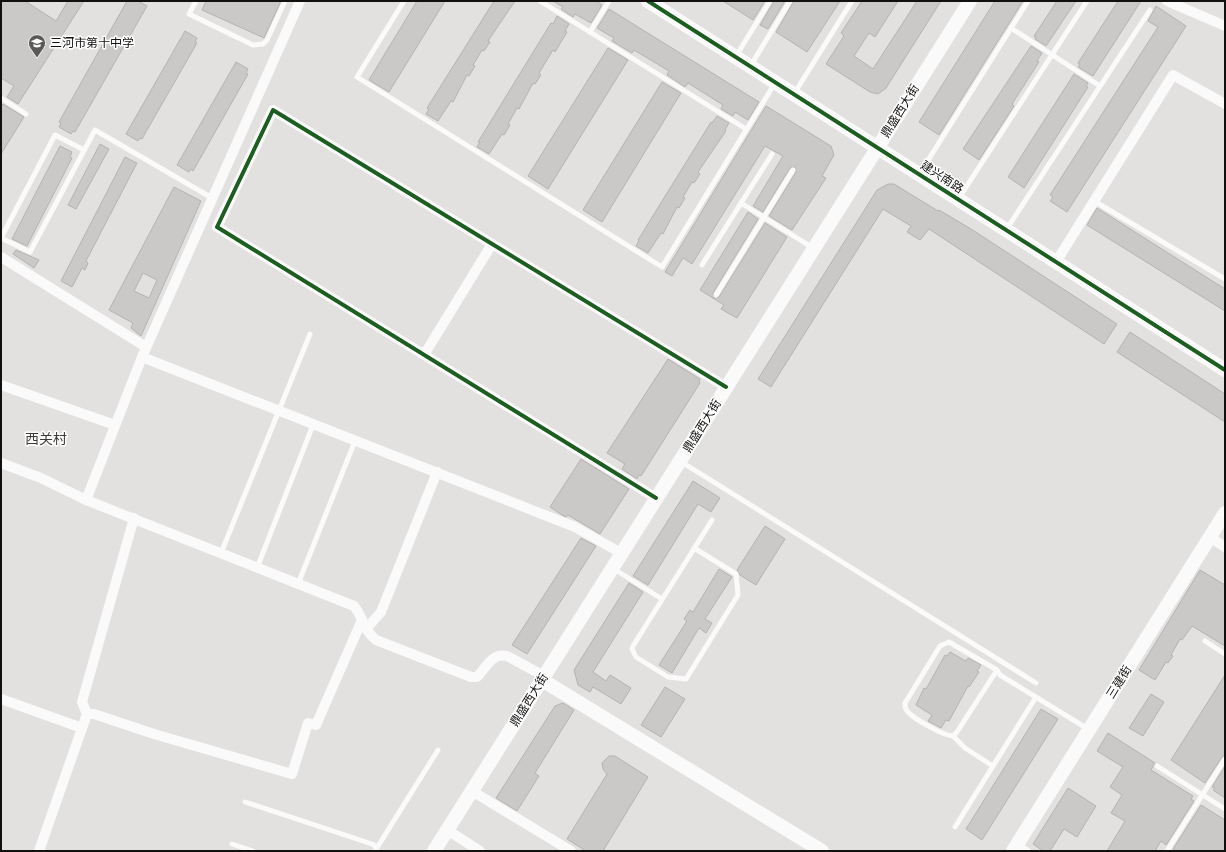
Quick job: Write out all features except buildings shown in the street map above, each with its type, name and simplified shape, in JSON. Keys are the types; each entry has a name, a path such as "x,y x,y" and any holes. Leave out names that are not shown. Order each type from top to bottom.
{"street":[{"path":"86,500 144,352 300,1"},
{"name":"建兴南路","path":"648,1 1225,370"},
{"name":"鼎盛西大街","path":"434,851 970,1"},
{"path":"1167,1 1225,26"},
{"path":"1056,262 1173,75 1225,104"},
{"path":"656,498 217,227 273,110 726,387"},
{"path":"424,355 492,244"},
{"path":"1,257 144,352 280,412 575,527 622,553"},
{"path":"1,385 115,425"},
{"path":"1,463 41,478 86,500 354,606 358,611 364,625 376,640 471,677 476,676 494,657 501,654 507,656 822,851"},
{"path":"87,714 94,714 154,734 292,774 308,723 316,725 364,625 381,612 436,472"},
{"name":"三建街","path":"1020,849 1089,730 1225,513"},
{"path":"39,851 87,714 82,702 134,518"},
{"path":"1210,537 1225,547"},
{"path":"1,699 82,728"},
{"path":"472,791 572,851"},
{"path":"447,830 480,851"}],"lane":[{"path":"196,1 189,14 253,46 263,44 267,40 285,1"},
{"path":"404,1 357,77 662,267 775,82"},
{"path":"540,1 746,129"},
{"path":"590,32 609,1"},
{"path":"736,57 770,1"},
{"path":"750,66 790,1"},
{"path":"794,94 852,1"},
{"path":"919,174 1028,1"},
{"path":"958,199 1087,1"},
{"path":"1006,230 1150,10"},
{"path":"1011,28 1100,86"},
{"path":"1,98 26,114"},
{"path":"84,150 55,134 1,238 30,252 95,130 212,198"},
{"path":"702,265 772,154"},
{"path":"716,295 793,170"},
{"path":"1094,201 1225,279"},
{"path":"741,203 814,248"},
{"path":"221,553 280,412 310,334"},
{"path":"258,568 313,424"},
{"path":"298,584 355,441"},
{"path":"680,461 1036,683"},
{"path":"694,548 736,574 738,595 686,679 668,677 636,657 632,652 633,646 662,599 694,548 712,520"},
{"path":"612,568 662,599"},
{"path":"1205,641 1225,654"},
{"path":"992,766 965,748 953,736 945,735 909,714 905,707 905,703 940,646 949,642 953,642 997,670 1000,675 1089,730"},
{"path":"953,736 997,670"},
{"path":"955,827 1036,697"},
{"path":"245,802 372,844 376,849 438,750"},
{"path":"1167,851 1225,759"},
{"path":"1157,766 1225,809"},
{"path":"232,844 253,851"}],"cycle path":[{"path":"648,1 1225,370"},
{"path":"656,498 217,227 273,110 726,387"}],"place":[{"name":"三河市第十中学","path":"37,58"}],"district":[{"name":"西关村","path":"46,439"}]}
